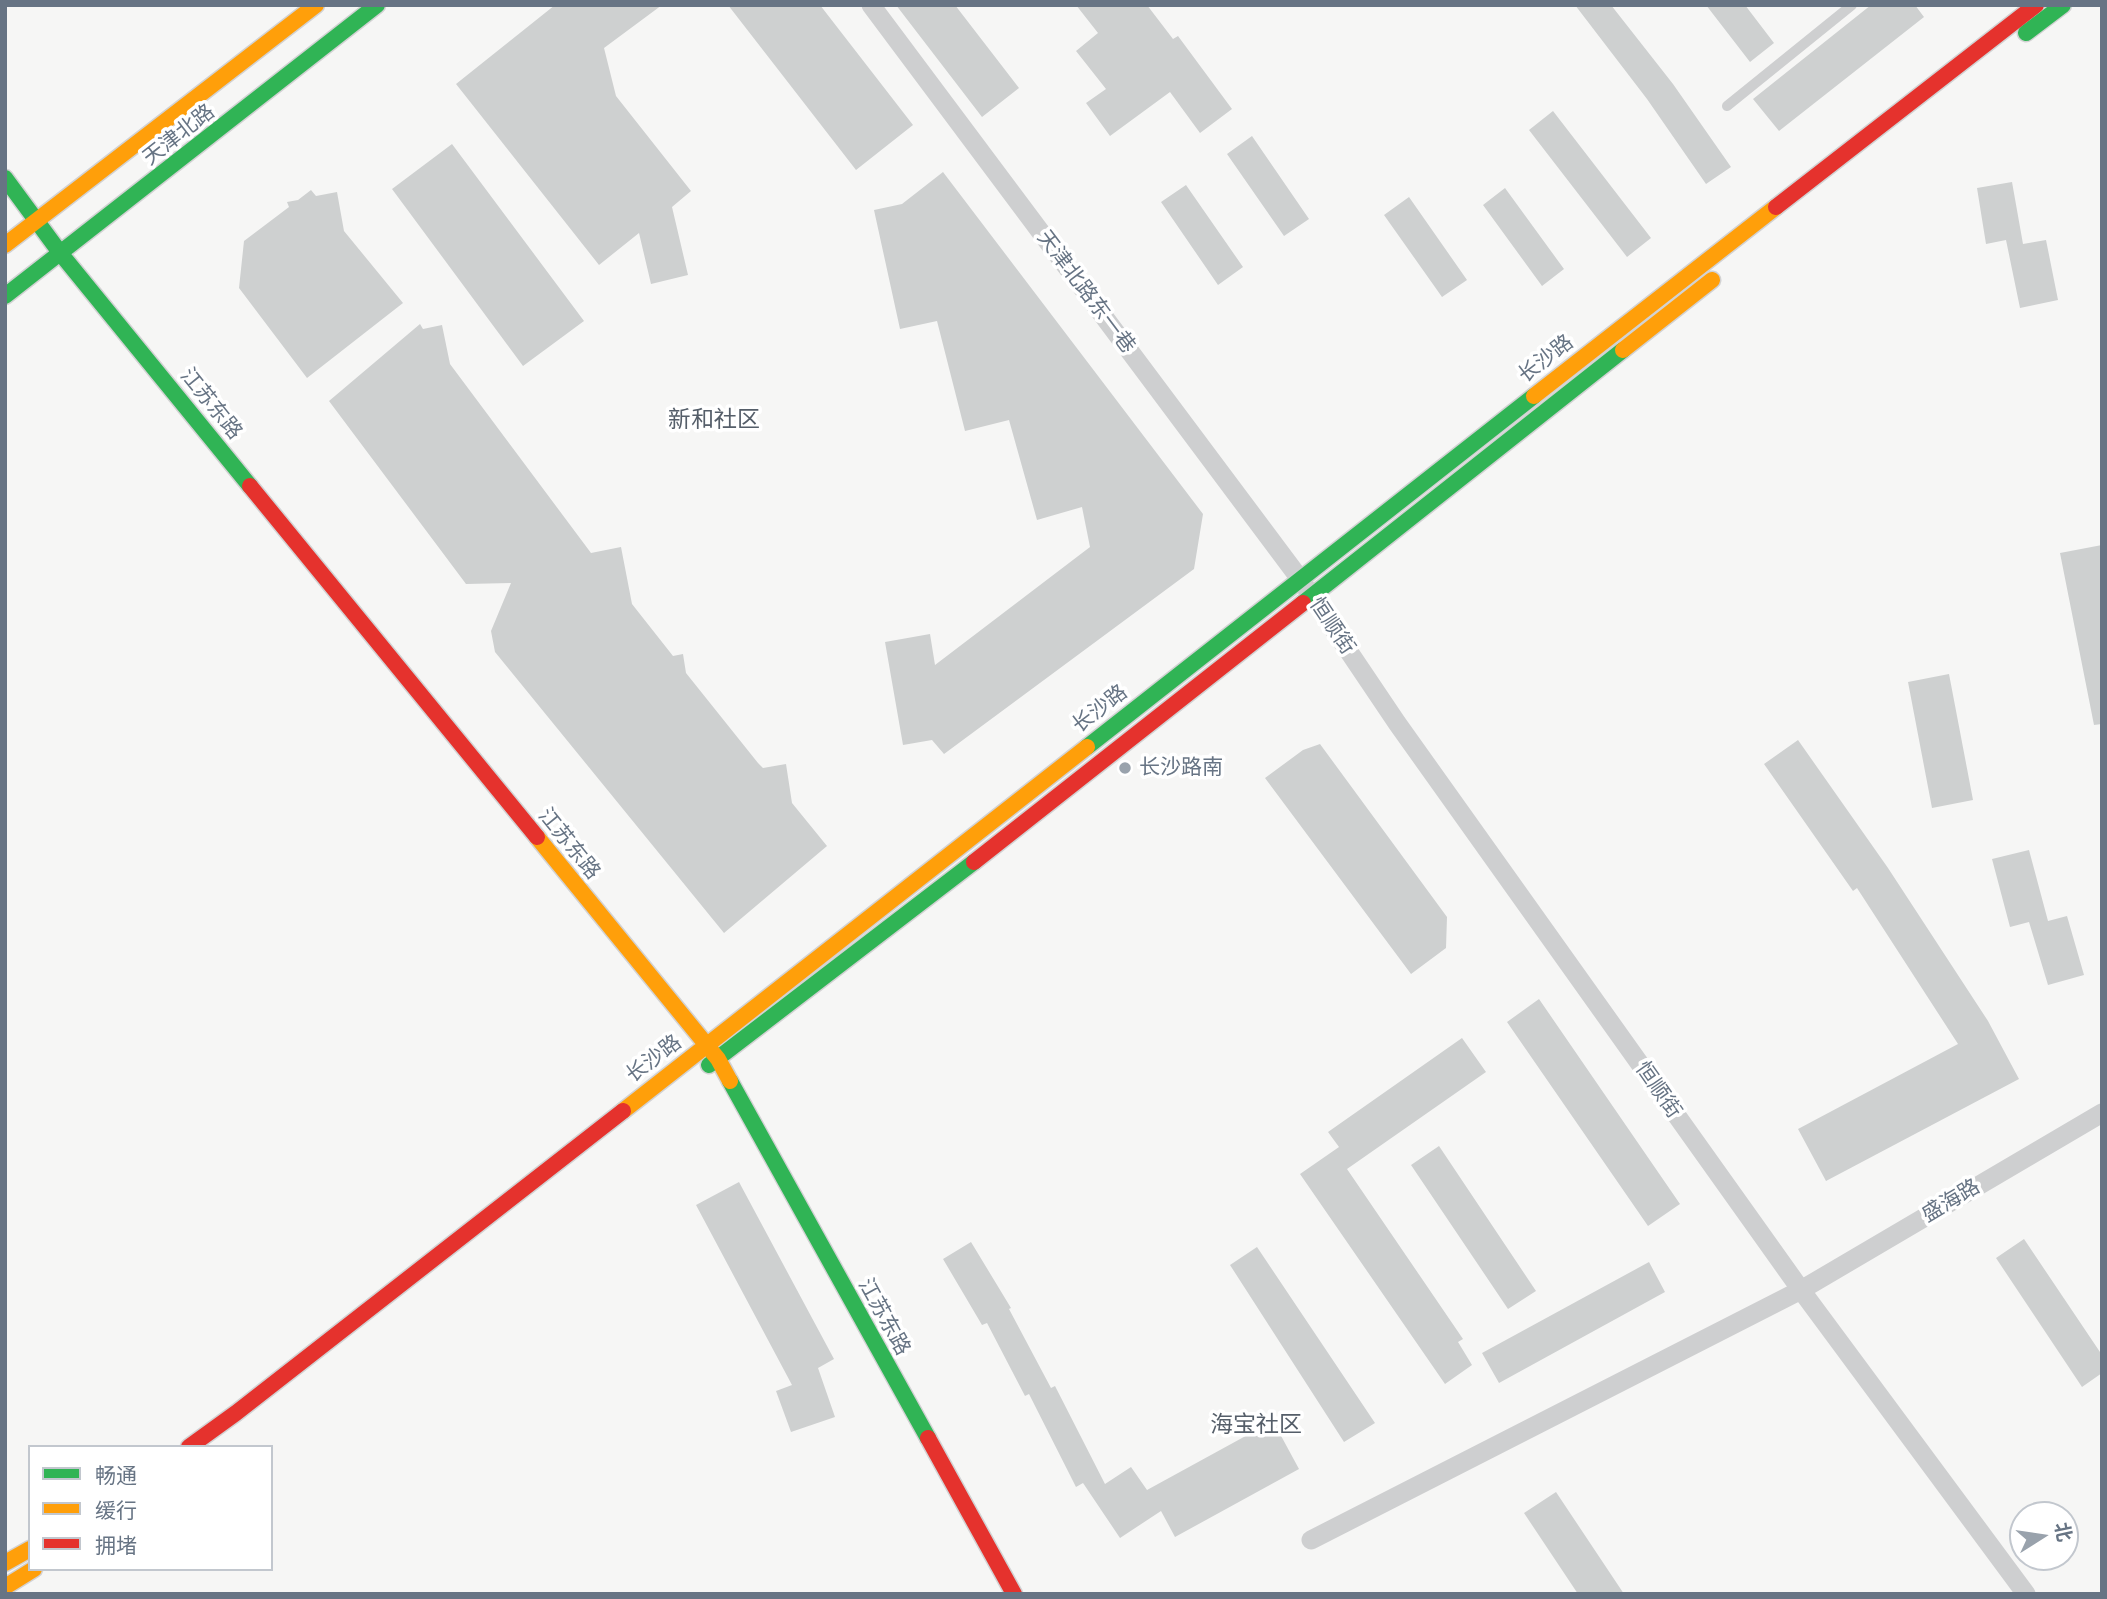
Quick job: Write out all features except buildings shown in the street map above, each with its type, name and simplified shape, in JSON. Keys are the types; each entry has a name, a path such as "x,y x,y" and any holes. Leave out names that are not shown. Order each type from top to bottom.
{"street":[{"name":"天津北路","path":"5,245 316,5"},
{"name":"天津北路","path":"5,296 377,5"},
{"name":"天津北路东一巷","path":"871,5 1300,579"},
{"name":"长沙路","path":"192,1445 2036,5"},
{"path":"2009,47 2063,5"},
{"path":"1858,164 1965,80"},
{"name":"江苏东路","path":"5,178 61,254 718,1059 1014,1594"},
{"name":"长沙路","path":"698,1074 945,885 1720,273"},
{"name":"恒顺街","path":"1300,579 1397,723 1801,1290 2026,1594"},
{"name":"盛海路","path":"1311,1540 1801,1290 2102,1112"},
{"path":"5,1563 28,1550"},
{"path":"5,1587 31,1571"}],"lane":[{"path":"1727,106 1852,5"}],"traffic: fast":[{"path":"5,296 377,5"},
{"path":"2026,33 2063,5"},
{"path":"5,178 61,254 250,486"},
{"path":"1303,603 1623,350"},
{"path":"1087,747 1534,396"},
{"path":"709,1065 974,862"},
{"path":"730,1081 928,1438"}],"traffic: slow":[{"path":"5,245 316,5"},
{"path":"1534,396 1776,207"},
{"path":"1623,350 1712,280"},
{"path":"623,1111 1087,747"},
{"path":"537,837 718,1059 730,1081"},
{"path":"5,1563 28,1550"},
{"path":"5,1587 31,1571"}],"traffic: jam":[{"path":"1776,207 2036,5"},
{"path":"250,486 537,837"},
{"path":"974,862 1303,603"},
{"path":"192,1445 623,1111"},
{"path":"928,1438 1014,1594"}],"place":[{"name":"长沙路南","path":"1125,768"}],"district":[{"name":"新和社区","path":"714,420"},
{"name":"海宝社区","path":"1256,1425"}]}
